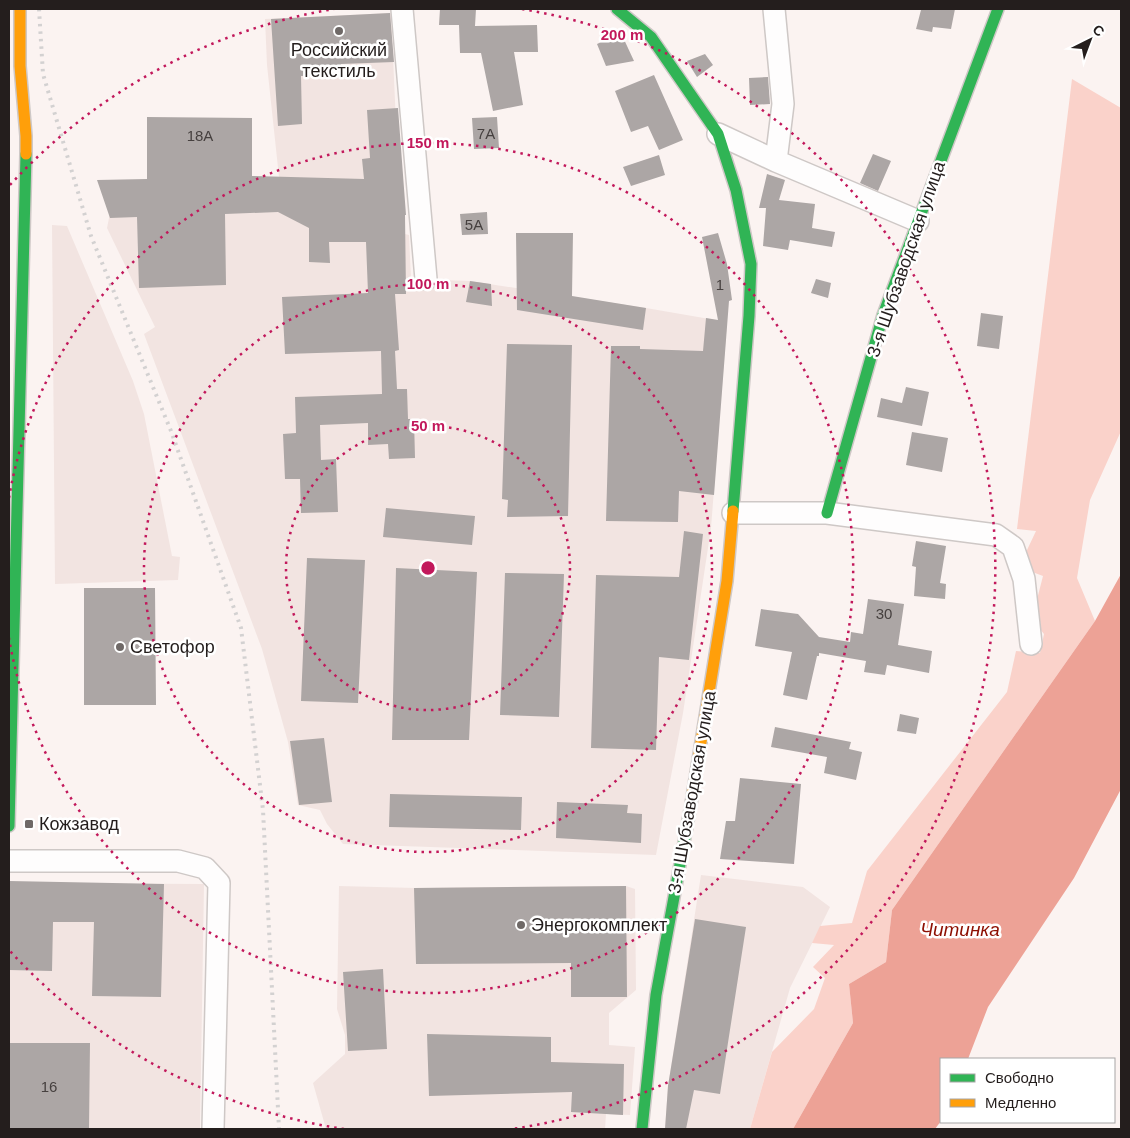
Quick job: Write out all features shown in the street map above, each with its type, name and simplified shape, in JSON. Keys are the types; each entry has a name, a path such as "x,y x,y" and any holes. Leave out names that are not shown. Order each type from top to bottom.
{"street":[{"path":"9,826 26,136 20,66 20,9"},
{"path":"402,9 426,279"},
{"name":"3-я Шубзаводская улица","path":"617,9 651,36 718,134 736,190 751,264 749,316 727,582 700,759 656,995 642,1129"},
{"path":"774,9 783,104 776,161"},
{"name":"3-я Шубзаводская улица","path":"827,513 883,315 998,9"},
{"path":"718,134 776,161 918,221"},
{"path":"733,513 827,513 996,535 1013,547 1024,579 1031,644"},
{"path":"9,861 178,861 205,868 219,883 213,1129"}],"shaded area":[{"path":"391,13 401,233 409,235 411,279 470,281 727,322 711,528 683,713 656,855 343,844 327,824 320,810 298,805 288,742 262,649 144,334 155,327 107,228 110,213 278,212 279,177 267,65 265,19"},
{"path":"1072,79 1121,108 1121,431 1090,500 1077,578 1095,621 892,910 886,962 849,984 853,1023 793,1129 750,1129 772,1052 814,1009 825,978 813,967 834,945 812,943 820,926 852,923 867,871 1007,692 1016,651 1040,653 1044,634 1032,619 1043,576 1019,567 1036,531 1017,529"},
{"path":"52,225 67,226 133,381 144,414 172,556 180,557 178,580 55,584"},
{"path":"701,875 803,887 830,907 790,988 750,1129 665,1129 668,1086"},
{"path":"9,883 204,884 200,1129 9,1129"},
{"path":"339,886 415,888 626,886 635,889 636,990 609,1013 609,1045 635,1047 630,1115 606,1114 605,1129 326,1129 313,1083 345,1054 345,1035 337,1009"}],"water":[{"name":"Читинка","path":"1121,574 1121,789 1074,878 988,1007 968,1058 940,1058 940,1122 935,1129 793,1129 853,1023 849,984 886,962 892,910 1095,621"}],"building":[{"path":"440,9 476,9 475,26 537,25 538,52 514,52 523,105 493,111 481,53 460,53 459,25 439,25"},
{"path":"955,9 951,29 933,27 932,32 916,29 921,10"},
{"name":"Российский текстиль","path":"390,13 394,62 341,64 341,74 301,76 302,124 278,126 271,19"},
{"path":"621,33 634,61 606,66 597,44"},
{"path":"705,54 713,65 697,77 687,61"},
{"path":"654,75 683,140 659,150 648,126 631,132 615,91"},
{"path":"768,77 770,104 750,105 749,78"},
{"path":"398,108 406,215 406,294 395,294 399,350 395,351 397,389 407,389 408,419 414,419 415,458 389,459 388,444 368,445 368,423 320,425 321,460 336,459 338,512 301,513 300,479 285,479 283,434 296,433 295,397 382,394 381,351 285,354 282,297 368,293 366,242 329,242 330,263 309,262 309,228 278,212 225,214 226,285 139,288 137,217 110,218 97,180 147,179 147,117 252,118 252,176 364,179 362,159 370,158 367,110"},
{"path":"497,117 499,148 474,149 472,118"},
{"path":"873,154 891,161 878,191 860,183"},
{"path":"659,155 665,175 631,186 623,167"},
{"path":"767,174 785,180 779,200 815,204 812,228 835,232 832,247 790,240 788,250 763,246 766,208 759,208"},
{"path":"487,212 488,234 462,235 460,214"},
{"path":"516,233 573,233 572,296 646,308 643,330 517,310"},
{"path":"718,233 727,264 732,300 729,301 714,495 679,491 678,522 606,521 611,346 640,346 640,349 703,351 706,318 718,320 702,237"},
{"path":"816,279 831,283 828,298 811,293"},
{"path":"470,281 491,284 492,306 466,302"},
{"path":"981,313 1003,316 999,349 977,346"},
{"path":"507,344 572,345 568,516 507,517 508,500 502,499"},
{"path":"906,387 929,392 922,426 877,417 881,398 902,403"},
{"path":"912,432 948,438 942,472 906,465"},
{"path":"386,508 475,516 472,545 383,537"},
{"path":"684,531 703,534 689,660 659,657 656,750 591,748 596,575 679,577"},
{"path":"916,541 946,546 940,583 946,584 945,599 914,596 916,567 912,566"},
{"path":"307,558 365,560 358,703 301,701"},
{"path":"396,568 477,572 469,740 392,740"},
{"path":"505,573 564,574 559,717 500,715"},
{"name":"Светофор","path":"84,588 155,588 156,705 84,705"},
{"path":"868,599 904,604 898,645 932,651 929,673 887,665 885,675 864,672 866,661 819,653 807,700 783,695 792,652 755,646 761,609 798,614 819,637 850,642 851,632 863,634"},
{"path":"900,714 919,718 916,734 897,731"},
{"path":"775,727 851,742 849,749 862,752 856,780 824,773 827,757 771,747"},
{"path":"324,738 332,802 299,805 290,741"},
{"path":"740,778 801,784 794,864 720,859 726,821 735,821"},
{"path":"390,794 522,797 521,830 389,827"},
{"path":"557,802 628,805 627,813 642,814 641,843 556,838"},
{"path":"9,881 164,884 161,997 92,996 94,922 53,922 52,971 9,970"},
{"name":"Энергокомплект","path":"626,886 627,997 571,997 571,963 416,964 414,888"},
{"path":"695,919 746,927 720,1094 694,1090 686,1129 665,1129 668,1086"},
{"path":"383,969 387,1049 348,1051 343,972"},
{"path":"427,1034 551,1037 551,1062 624,1064 623,1115 571,1112 572,1092 429,1096"},
{"path":"9,1043 90,1043 89,1129 9,1129"}],"railway":[{"path":"39,9 43,74 91,236 171,431 241,628 263,810 279,1129"}],"traffic: fast":[{"path":"617,9 651,37 718,134 736,190 751,264 749,316 733,511"},
{"path":"827,513 883,315 998,9"},
{"path":"9,826 26,154"},
{"path":"642,1129 656,995 690,810"}],"traffic: slow":[{"path":"20,9 20,66 26,154"},
{"path":"690,810 727,581 733,511"}],"place":[{"name":"Российский текстиль","path":"339,31"},
{"name":"Светофор","path":"120,647"},
{"name":"Кожзавод","path":"29,824"},
{"name":"Энергокомплект","path":"521,925"}]}
